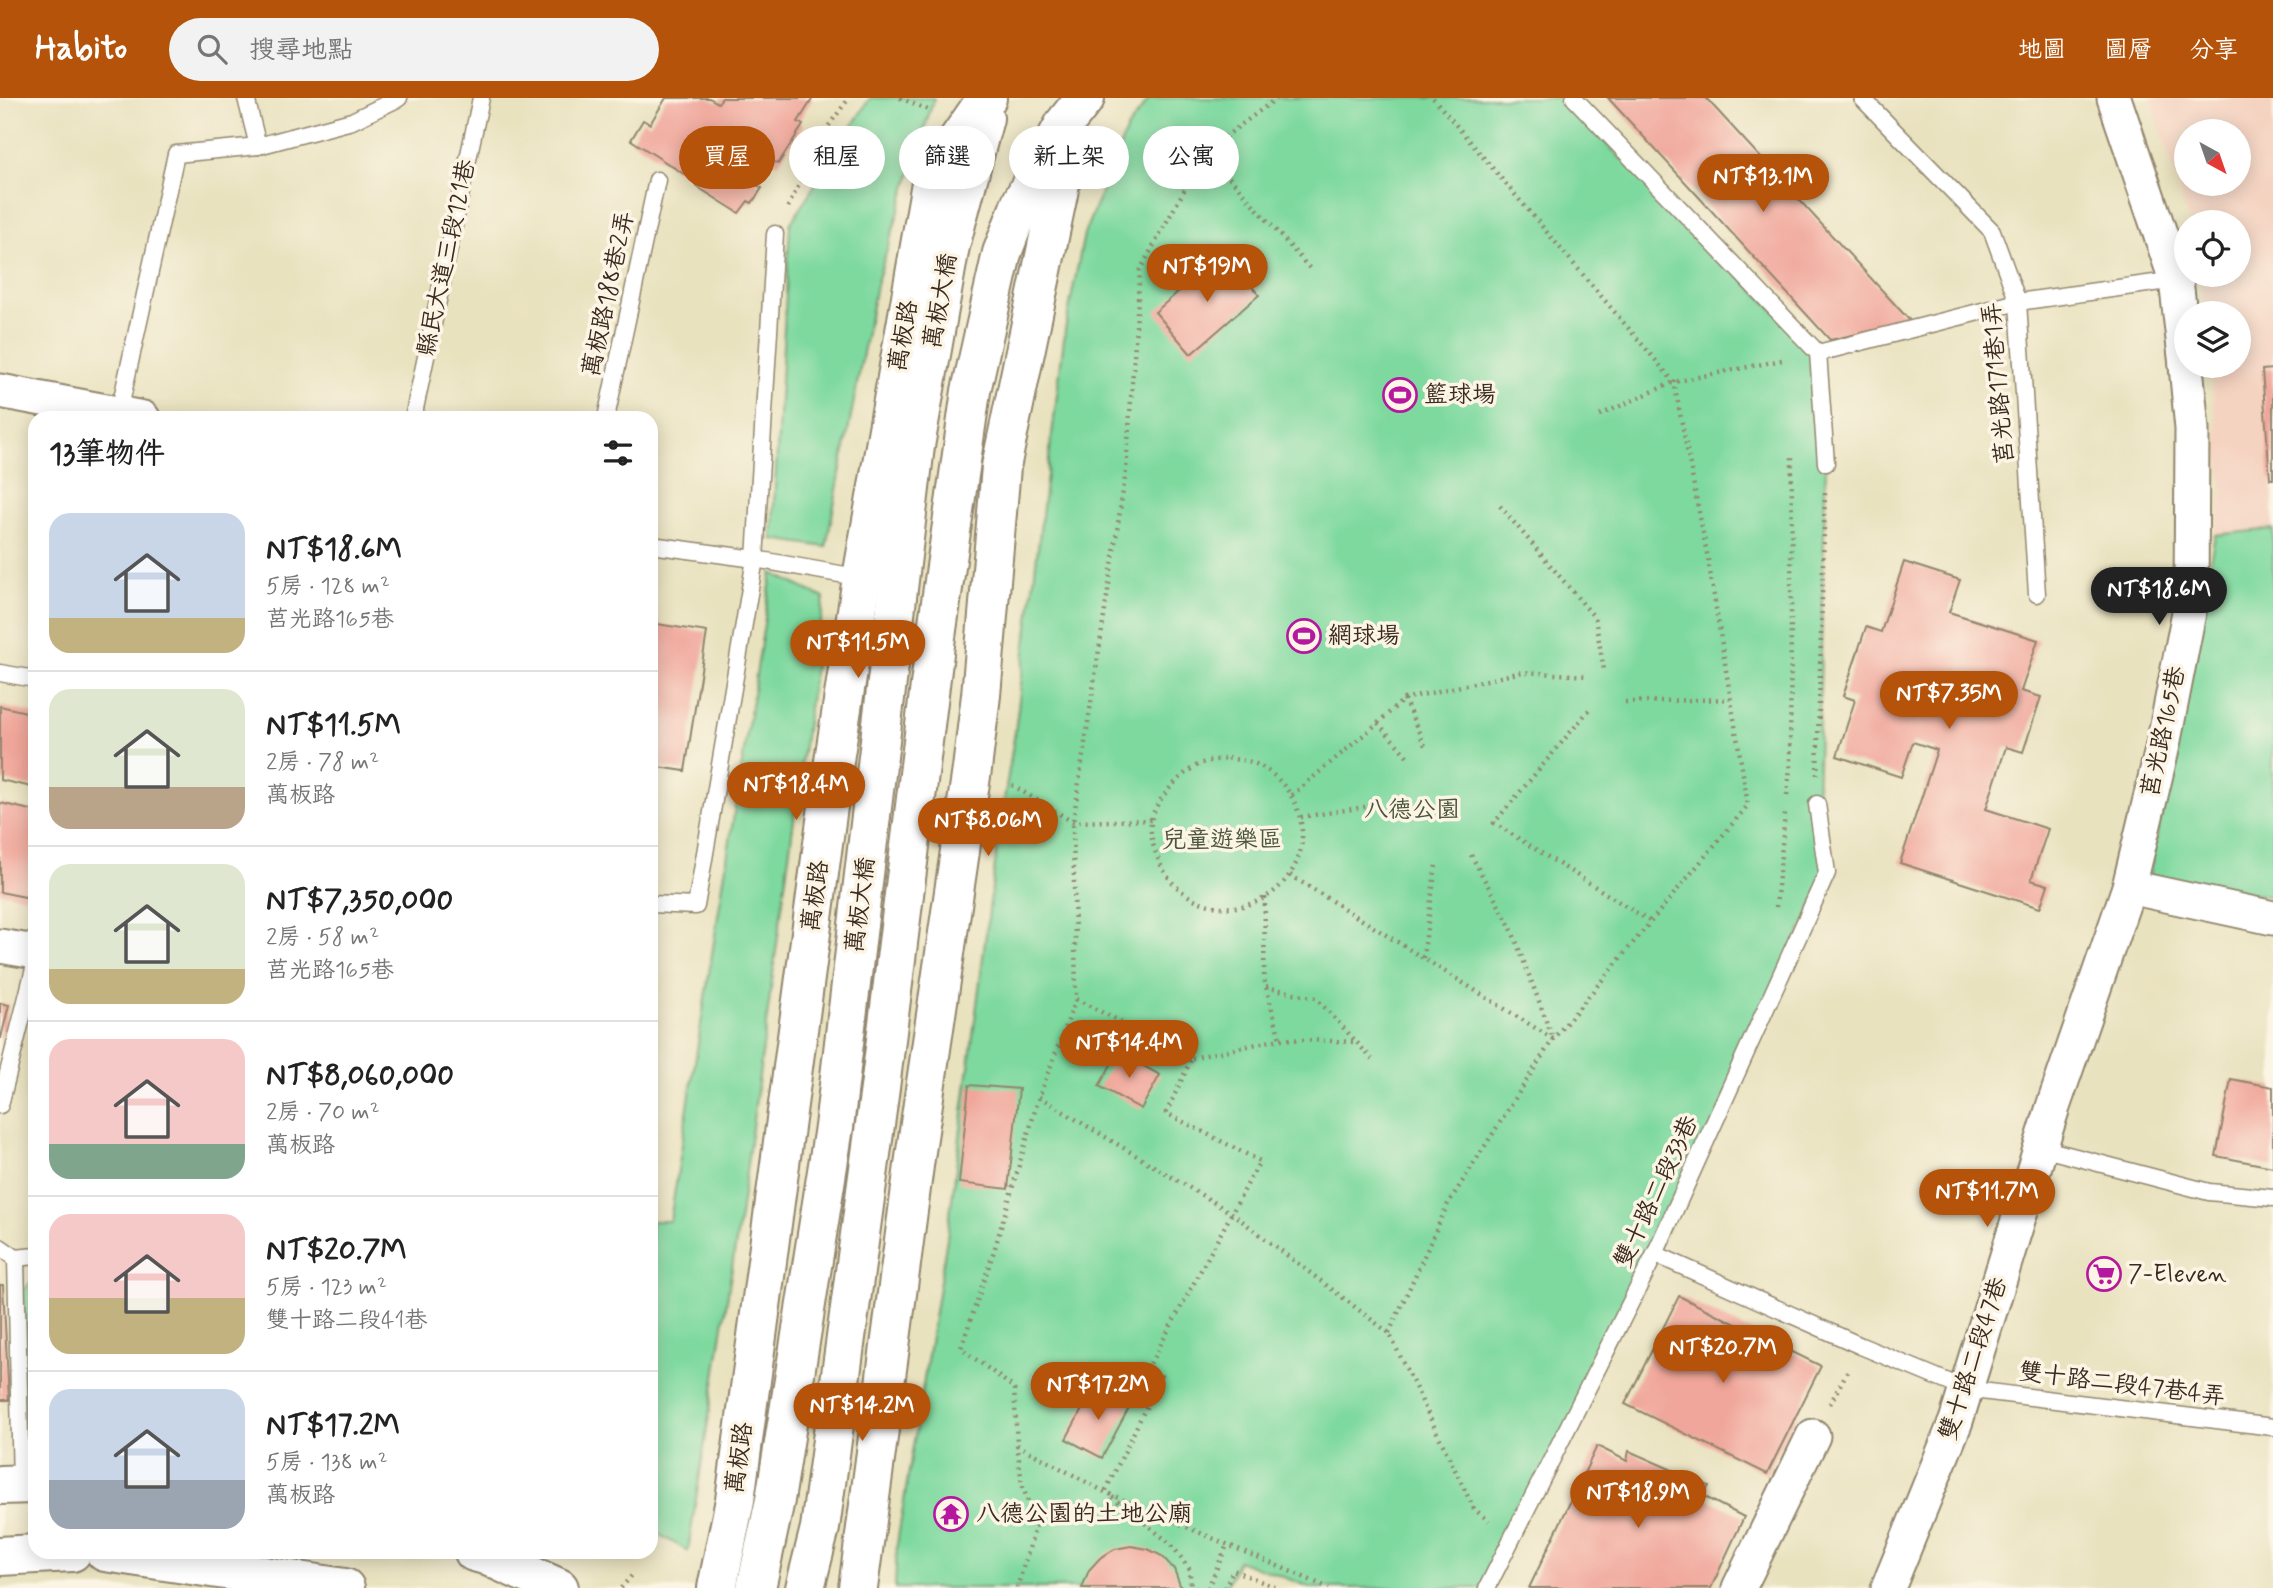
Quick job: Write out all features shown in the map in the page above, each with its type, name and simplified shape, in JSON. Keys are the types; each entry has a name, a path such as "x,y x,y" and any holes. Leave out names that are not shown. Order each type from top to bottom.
{"street":[{"name":"萬板路","path":"717,1588 735,1500 835,754 862,578 932,177 988,98"},
{"name":"萬板大橋","path":"755,1588 775,1500 834,1127 915,446 950,246 988,98"},
{"name":"莒光路165巷","path":"2117,99 2174,273"},
{"name":"萬板大橋","path":"805,1588 820,1528 936,637 971,391 1002,253 1021,203 1075,111"},
{"path":"858,1588 922,1103 974,757 1001,467 1075,111"},
{"name":"莒光路165巷","path":"2129,887 2163,745 2191,602 2192,429 2187,378"},
{"path":"0,391 109,411"},
{"path":"2129,887 2273,918"},
{"name":"雙十路二段47巷","path":"1888,1588 1956,1422 2041,1148 2129,887"},
{"path":"0,946 28,951"},
{"path":"1739,1588 1813,1436"},
{"path":"0,1556 28,1554"},
{"path":"152,1559 345,1588"},
{"path":"494,1559 559,1588"}],"lane":[{"path":"246,98 258,146"},
{"path":"132,411 176,153 258,146 352,121 399,98"},
{"name":"縣民大道三段121巷","path":"414,411 481,98"},
{"path":"1574,98 1818,353 1826,463"},
{"name":"莒光路171巷1弄","path":"1862,98 1992,231 2018,302 2037,594"},
{"name":"萬板路188巷2弄","path":"608,411 657,180"},
{"path":"658,904 696,906 755,559 775,234"},
{"path":"1818,353 2018,302 2174,279"},
{"path":"658,546 755,559 862,578"},
{"path":"0,673 28,678"},
{"name":"雙十路二段33巷","path":"1487,1588 1656,1254 1827,873 1817,804"},
{"path":"0,1105 28,993"},
{"path":"2041,1148 2210,1192 2273,1198"},
{"path":"0,1247 16,1258 28,1257"},
{"name":"雙十路二段47巷4弄","path":"1656,1254 1861,1346 1965,1389 2273,1427"},
{"path":"16,1258 19,1484"}],"path":[{"path":"775,234 827,128 849,98"},
{"path":"900,98 933,111"},
{"path":"1239,126 1277,98"},
{"path":"1389,1333 1448,1204 1553,1039 1748,805 1674,382 1433,98"},
{"path":"1239,188 1312,271"},
{"path":"1017,1588 1036,1525 1022,1484 1014,1388 961,1348 994,1251 1039,1097 1076,999 1073,822 1126,471 1140,270 1185,189"},
{"path":"1775,348 1787,372"},
{"path":"1600,415 1674,382 1818,353"},
{"path":"1776,910 1790,768 1792,452"},
{"path":"1817,804 1826,463"},
{"path":"1500,506 1595,618 1604,670"},
{"path":"1292,795 1404,699 1522,672 1590,676"},
{"path":"1404,699 1426,748"},
{"path":"1625,702 1730,699"},
{"path":"1589,710 1494,823 1651,922"},
{"path":"1378,723 1407,755"},
{"path":"1228,758 1253,763 1276,776 1292,795 1301,817 1299,857 1290,874 1272,893 1250,905 1224,908 1199,903 1177,889 1162,869 1154,845 1151,820 1164,796 1181,776 1203,763 1228,758"},
{"path":"1002,780 1073,822 1151,820"},
{"path":"1301,817 1378,805"},
{"path":"1471,855 1511,928 1553,1039"},
{"path":"1423,958 1436,865"},
{"path":"1290,874 1553,1039"},
{"path":"1265,896 1264,979 1280,1039"},
{"path":"1266,987 1316,998 1372,1059"},
{"path":"1076,999 1192,1058 1280,1039 1356,1042"},
{"path":"1105,1492 1161,1376 1148,1367 1260,1161 1166,1113 1192,1058"},
{"path":"1039,1097 1233,1214 1389,1333 1474,1509 1511,1539"},
{"path":"1813,1436 1861,1346"},
{"path":"1017,1445 1105,1492 1329,1588"},
{"path":"1105,1492 1171,1544 1190,1570 1191,1588"},
{"path":"1208,1588 1227,1545"},
{"path":"1225,1588 1233,1570 1277,1588"},
{"path":"621,1588 633,1574"}],"shaded area":[{"path":"2151,98 2273,98 2273,900 2149,876 2223,493 2211,378 2251,378 2251,301 2203,301 2201,287 2251,287 2251,210 2185,210 2181,196 2251,196 2251,119 2174,119 2174,173"}],"green space":[{"path":"870,98 934,98 925,126 899,126 899,189 906,189 876,285 826,547 772,539 790,224 812,189 885,189 885,126 852,126"},
{"name":"八德公園","path":"1150,98 1560,98 1818,353 1826,462 1817,804 1827,873 1655,1254 1487,1588 1312,1588 1238,1560 1226,1588 895,1588 897,1544 947,1238 1000,825 1015,732 1065,330 1084,234 1102,189 1129,189 1129,126"},
{"path":"2273,529 2273,897 2149,876 2215,535"},
{"path":"772,573 824,598 740,1216 688,1551 658,1534 658,1221 670,1221"},
{"path":"28,1285 28,1420 23,1420 16,1298"}],"building":[{"path":"666,98 709,98 718,103 722,98 813,98 798,122 802,126 789,126 789,147 778,164 775,162 775,126 679,126 679,171 631,140 643,120 650,124"},
{"path":"1608,98 1706,98 1911,322 1830,340"},
{"path":"701,189 761,189 752,203 748,201 739,213"},
{"path":"1223,253 1259,295 1191,354 1155,312"},
{"path":"2273,369 2273,479 2270,479 2262,370"},
{"path":"1904,562 1960,580 1949,612 2038,640 2021,691 2041,697 2023,752 2006,747 1986,809 2048,829 2031,880 2048,885 2040,908 1900,863 1937,750 1913,742 1901,777 1837,756 1855,700 1843,696 1866,627 1881,632"},
{"path":"658,624 707,632 685,771 658,767"},
{"path":"0,706 28,712 28,786 0,780"},
{"path":"0,803 28,809 28,898 0,892"},
{"path":"0,1003 9,1005 1,1038 0,1038"},
{"path":"1118,1052 1160,1075 1141,1109 1099,1086"},
{"path":"2231,1079 2273,1087 2273,1167 2216,1156"},
{"path":"969,1085 1019,1089 1008,1189 959,1183"},
{"path":"0,1285 3,1285 9,1400 0,1400"},
{"path":"1679,1296 1821,1366 1767,1474 1625,1404"},
{"path":"1094,1387 1130,1406 1102,1458 1066,1439"},
{"path":"1597,1446 1627,1461 1629,1451 1709,1486 1703,1496 1744,1517 1711,1588 1529,1588"},
{"path":"1131,1546 1148,1549 1162,1556 1174,1569 1181,1588 1082,1588 1089,1570 1100,1558 1115,1549"}],"place":[{"name":"籃球場","path":"1400,395"},
{"name":"網球場","path":"1304,636"},
{"name":"7-Eleven","path":"2104,1274"},
{"name":"八德公園的土地公廟","path":"951,1514"}],"park label":[{"name":"兒童遊樂區","path":"1222,840"}]}
